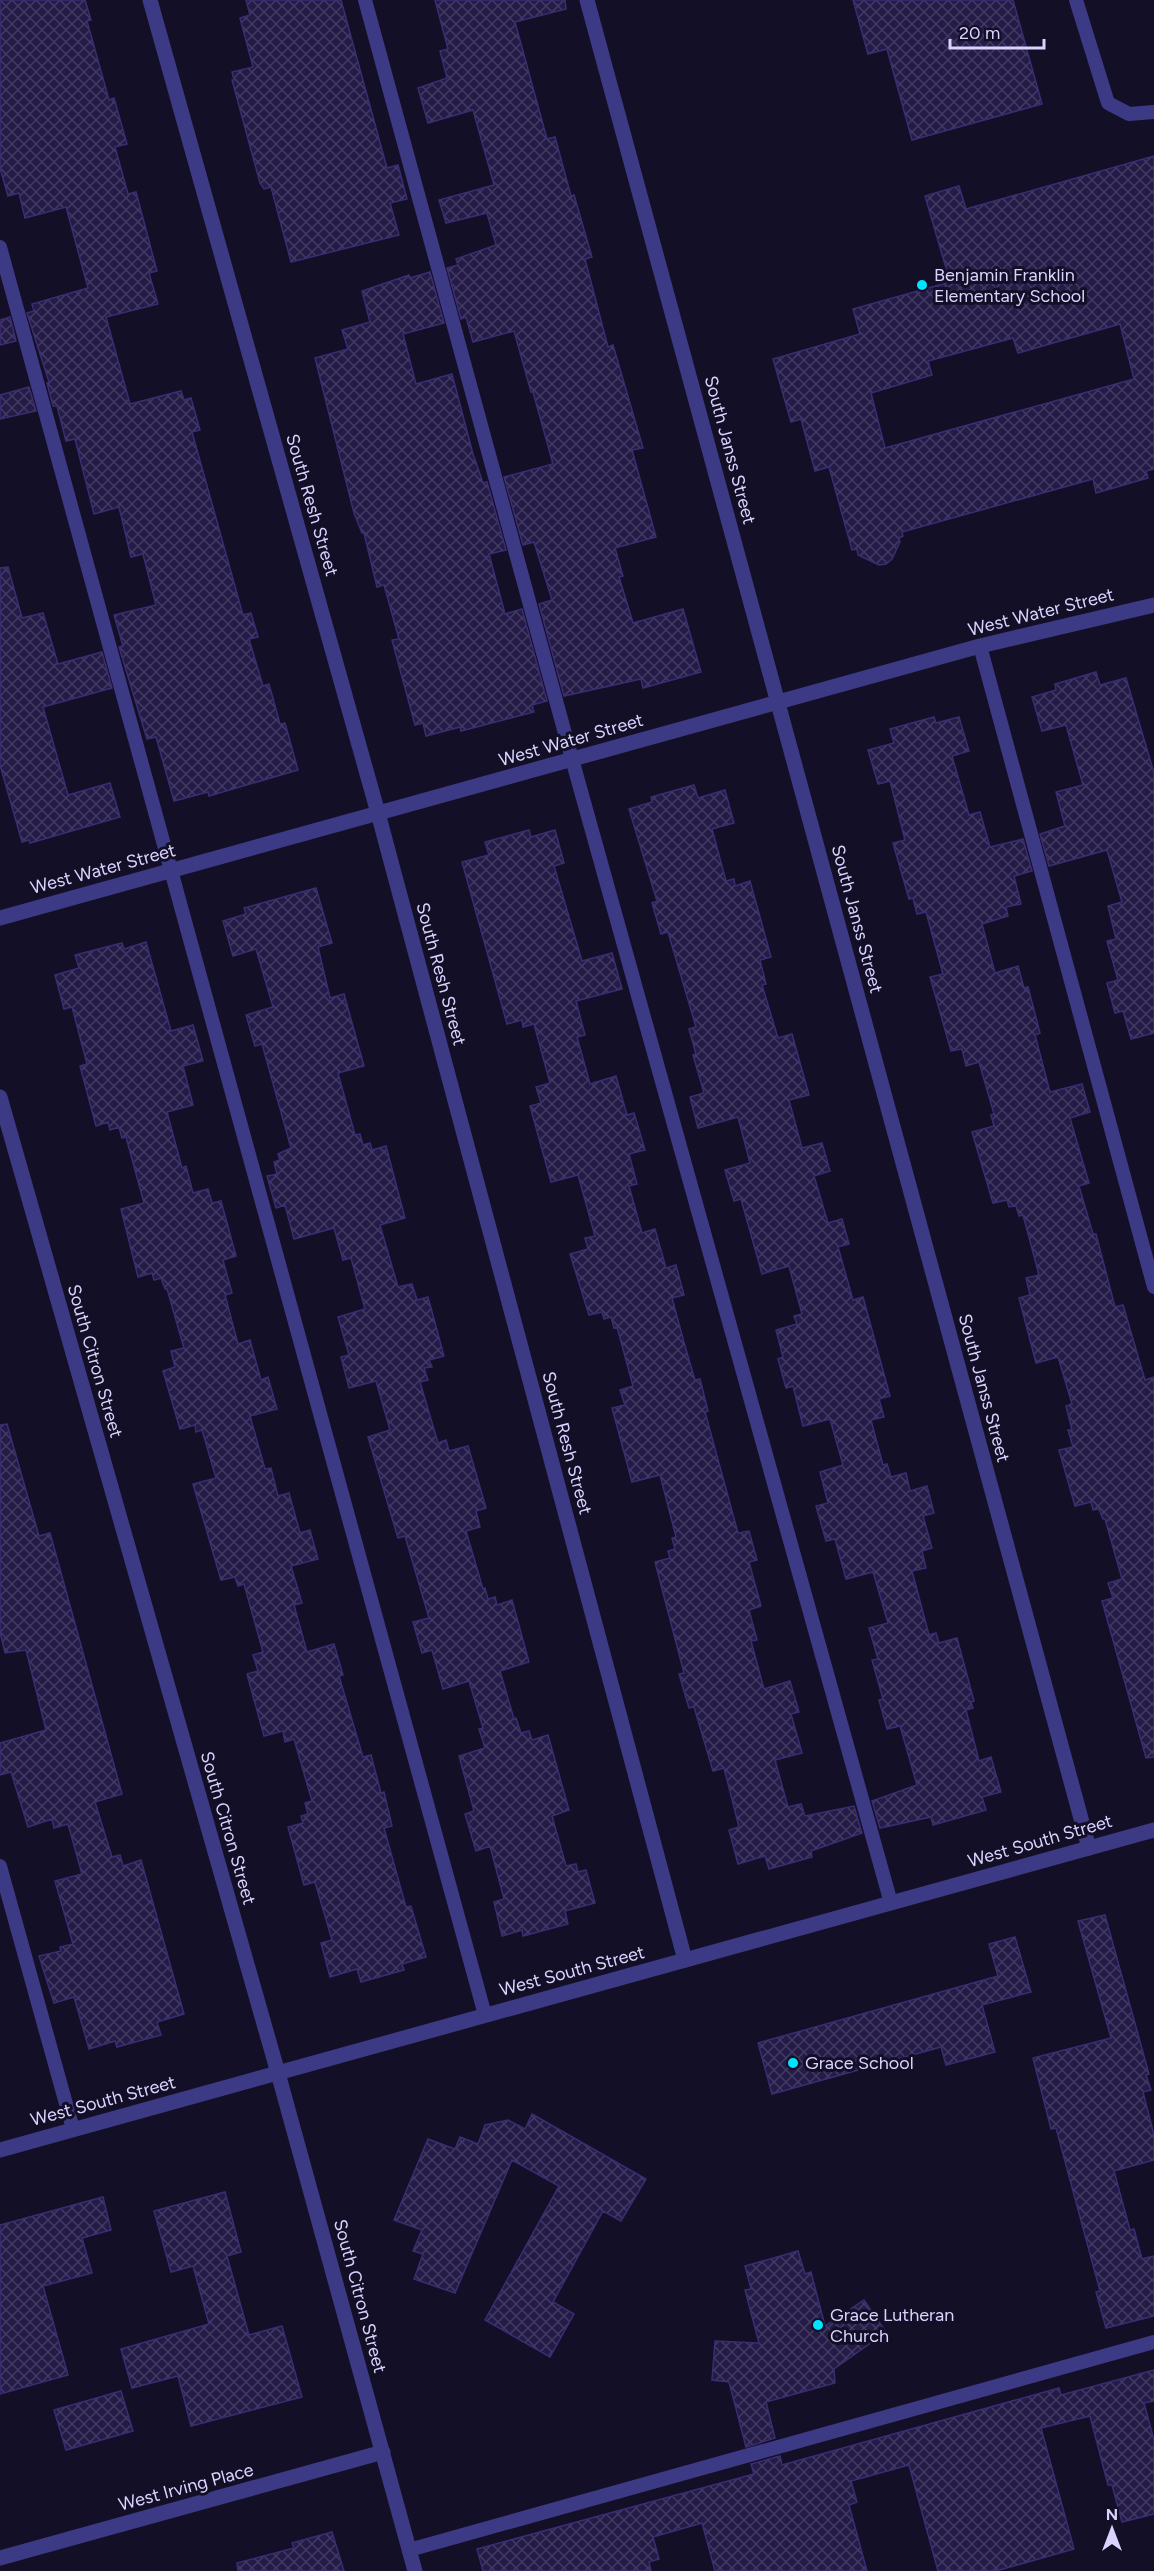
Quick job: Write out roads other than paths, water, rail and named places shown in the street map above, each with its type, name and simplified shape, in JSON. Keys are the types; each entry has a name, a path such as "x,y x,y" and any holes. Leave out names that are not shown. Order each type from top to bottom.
{"street":[{"name":"South Resh Street","path":"150,0 378,813 686,1960"},
{"name":"South Janss Street","path":"587,0 1089,1848"},
{"name":"West Water Street","path":"0,918 980,646 1154,604"},
{"name":"South Citron Street","path":"0,1097 278,2073 415,2571"},
{"name":"West South Street","path":"0,2150 1154,1830"},
{"name":"West Irving Place","path":"0,2558 383,2452"}],"lane":[{"path":"365,0 572,759 891,1903"},
{"path":"1076,0 1108,103 1129,114 1154,112"},
{"path":"0,247 169,871 485,2015"},
{"path":"980,646 1154,1287"},
{"path":"0,1866 73,2129"},
{"path":"409,2550 1154,2342"}],"place":[{"name":"Benjamin Franklin Elementary School","path":"922,285"},
{"name":"Grace School","path":"793,2063"},
{"name":"Grace Lutheran Church","path":"818,2325"}]}
